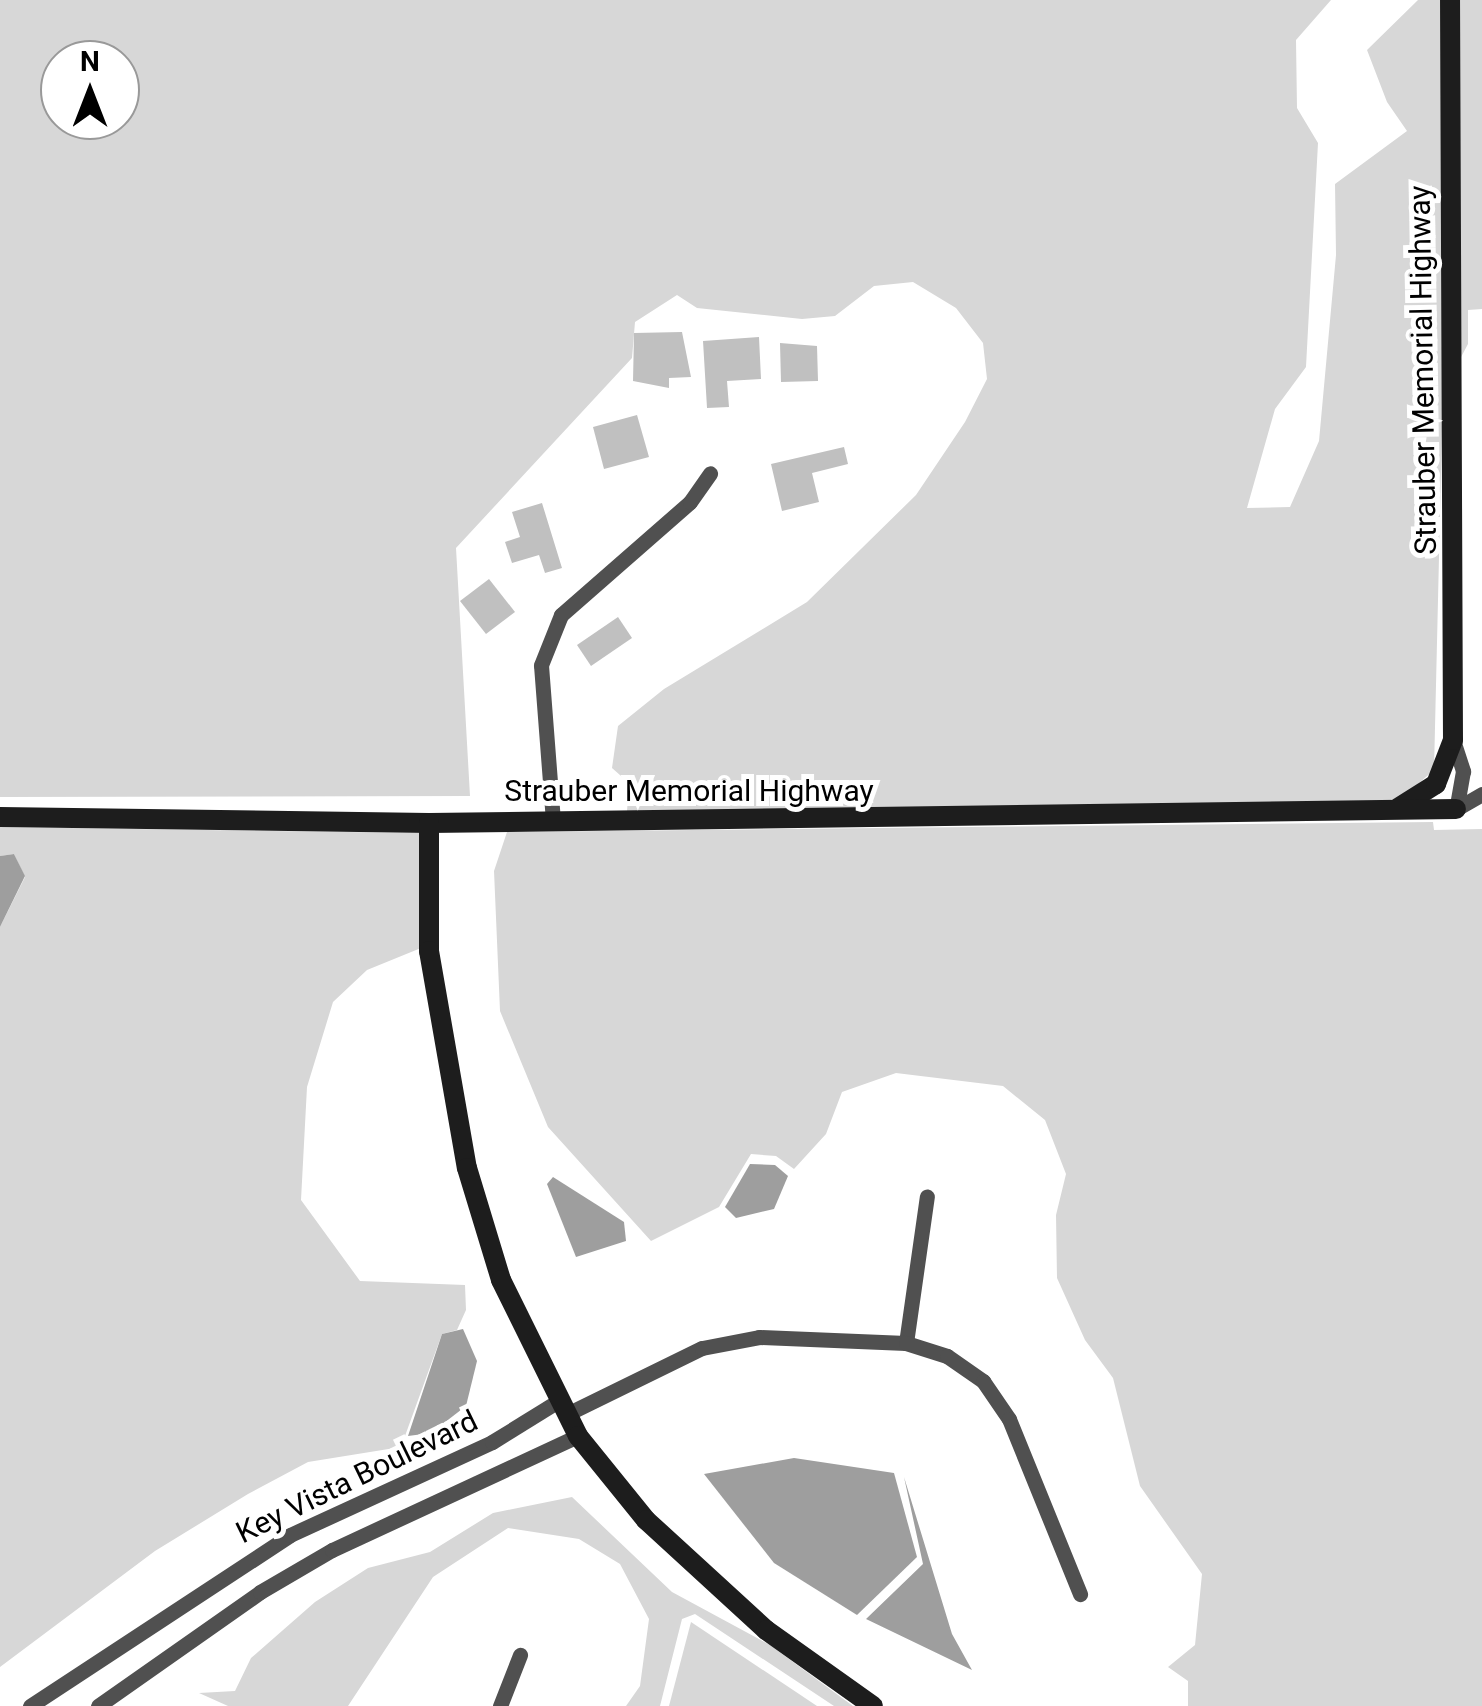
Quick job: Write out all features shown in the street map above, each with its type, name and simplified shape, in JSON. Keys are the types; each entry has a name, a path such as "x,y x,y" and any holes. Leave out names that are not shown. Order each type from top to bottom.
{"street":[{"name":"Strauber Memorial Highway","path":"0,818 429,824 1378,814 1456,809 1463,772 1453,740 1450,0"},
{"path":"553,821 541,665 561,615 690,502 710,472"},
{"name":"Strauber Memorial Highway","path":"1378,814 1428,793 1453,740"},
{"path":"1463,772 1482,783"},
{"path":"1456,809 1482,794"},
{"path":"1456,809 1482,810"},
{"path":"429,824 429,950 467,1168 501,1280 578,1436 646,1520 766,1630 873,1706"},
{"path":"906,1343 927,1196"},
{"name":"Key Vista Boulevard","path":"30,1706 290,1535 564,1407 702,1348 758,1337 906,1343 947,1356 983,1381 1009,1419 1080,1594"},
{"name":"Key Vista Boulevard","path":"98,1706 260,1592 332,1550 578,1436"},
{"path":"500,1706 520,1655"}],"shaded area":[{"path":"0,0 1331,0 1296,40 1297,108 1318,143 1306,367 1275,409 1247,508 1290,507 1319,441 1336,255 1335,184 1407,131 1387,102 1367,50 1418,0 1441,0 1443,387 1434,770 1404,796 1377,804 627,811 629,783 612,768 618,726 664,689 807,602 916,495 965,422 987,379 983,343 956,308 913,282 874,286 835,316 802,319 697,308 677,295 635,322 632,358 456,548 470,796 0,797"},
{"path":"1458,0 1482,0 1482,309 1468,310 1468,344 1460,359"},
{"path":"1433,822 1434,830 1482,829 1482,1706 1188,1706 1188,1681 1168,1667 1195,1645 1202,1574 1140,1486 1113,1378 1085,1340 1057,1278 1056,1215 1066,1174 1045,1120 1003,1086 896,1073 842,1092 826,1134 794,1169 776,1156 751,1154 719,1207 651,1241 548,1127 500,1011 494,871 507,832"},
{"path":"0,827 420,833 421,948 367,970 333,1002 307,1087 301,1200 360,1281 465,1285 466,1310 457,1330 442,1334 401,1447 308,1462 248,1494 155,1551 0,1667 0,927 25,877 14,854 0,856"},
{"path":"14,854 25,876 0,927 0,856"},
{"path":"750,1164 775,1165 788,1176 774,1209 736,1218 725,1207"},
{"path":"553,1177 624,1222 626,1241 576,1257 547,1184"},
{"path":"463,1329 477,1361 466,1406 431,1433 408,1436 442,1334"},
{"path":"794,1458 894,1473 917,1557 857,1615 774,1563 704,1474"},
{"path":"904,1477 952,1634 972,1670 866,1619 923,1564"},
{"path":"572,1497 672,1592 770,1645 853,1706 834,1706 695,1614 682,1619 660,1706 626,1706 640,1686 649,1619 620,1564 579,1539 508,1528 433,1577 348,1706 228,1706 199,1693 235,1691 251,1658 315,1602 368,1568 430,1552 493,1513"},
{"path":"691,1622 817,1706 669,1706"}],"building":[{"path":"682,332 691,377 669,378 669,388 633,381 634,333"},
{"path":"759,337 761,379 727,381 729,407 707,408 703,341"},
{"path":"780,343 817,346 818,381 781,382"},
{"path":"637,415 649,457 604,469 593,427"},
{"path":"844,447 848,464 812,473 819,502 782,511 771,464"},
{"path":"542,503 562,568 545,573 539,555 512,563 505,542 520,537 512,512"},
{"path":"489,579 515,612 486,634 460,601"},
{"path":"618,617 632,638 591,666 577,645"}]}
